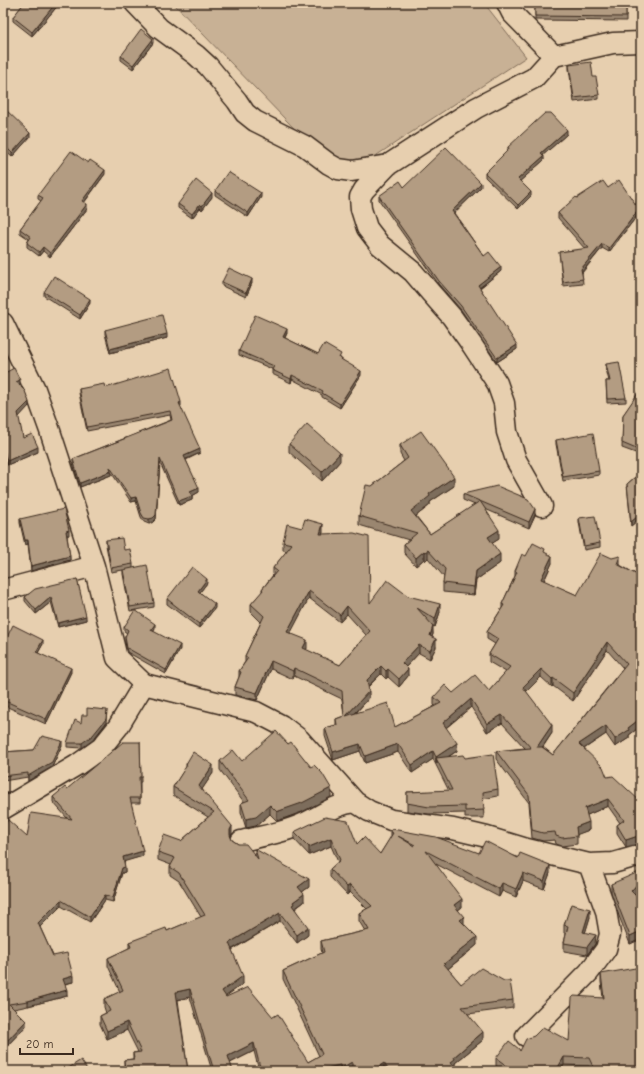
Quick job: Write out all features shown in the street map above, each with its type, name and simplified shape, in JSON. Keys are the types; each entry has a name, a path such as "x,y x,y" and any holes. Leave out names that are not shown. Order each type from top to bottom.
{"street":[{"path":"135,3 159,28 196,55 208,66 255,122 296,141 338,169 352,170 388,165"},
{"path":"507,3 512,13 554,56"},
{"path":"542,506 516,460 507,432 504,403 497,383 452,317 413,272 380,245 368,228 361,209 360,197 364,190 388,165 476,108 534,78 554,56 613,44 641,42"},
{"path":"3,323 35,389 94,566 117,658 144,684 256,712 281,725 299,739 355,802 369,811 391,820 453,829 589,864 613,863 641,855"},
{"path":"3,590 94,566"},
{"path":"3,809 77,765 101,748 118,727 144,684"},
{"path":"241,841 280,832 307,822 337,806 355,802"},
{"path":"526,1036 589,972 606,949 610,934 606,911 589,864"}],"shaded area":[{"path":"173,3 484,3 526,57 342,178"}],"building":[{"path":"24,3 56,3 32,32 13,17"},
{"path":"535,3 626,3 626,17 535,16"},
{"path":"141,29 153,39 133,65 121,56"},
{"path":"591,62 593,77 596,77 599,95 574,98 569,65"},
{"path":"3,107 30,133 12,153 3,144"},
{"path":"545,113 551,113 567,130 541,153 544,156 518,179 531,192 518,205 485,173 509,149 508,147"},
{"path":"446,147 481,183 452,211 484,256 489,252 501,267 478,285 517,345 497,358 461,306 439,281 379,196 400,181 404,187"},
{"path":"71,151 88,163 90,160 105,170 82,201 87,204 50,253 43,247 39,252 27,243 31,237 20,229 43,198 38,195"},
{"path":"228,172 261,193 248,213 215,191"},
{"path":"196,180 212,193 202,206 200,204 192,214 178,204"},
{"path":"619,180 636,205 639,188 641,192 641,224 637,212 609,248 602,244 581,269 583,279 563,282 559,252 589,248 558,213 576,197 577,198 603,181 608,188"},
{"path":"229,268 252,279 246,293 222,282"},
{"path":"54,276 90,299 80,315 44,292"},
{"path":"162,315 167,334 110,349 105,330"},
{"path":"255,315 287,329 283,337 318,354 324,344 341,354 339,358 361,371 340,404 322,393 323,391 292,375 291,379 272,370 274,366 239,351"},
{"path":"619,362 626,398 607,399 606,381 610,381 606,364"},
{"path":"14,368 20,380 16,382 25,391 29,402 18,413 23,438 32,434 38,447 7,461 3,445 3,374"},
{"path":"171,368 181,402 179,403 200,449 184,456 199,488 190,492 192,496 179,501 160,459 156,515 149,519 144,518 136,497 131,498 110,467 111,471 80,483 73,459 172,420 170,411 87,427 79,389 104,384 105,388"},
{"path":"640,390 641,451 622,443 623,415"},
{"path":"307,424 340,453 322,472 289,444"},
{"path":"421,431 454,477 429,494 430,496 411,511 430,534 480,501 499,530 488,537 500,554 476,571 474,587 443,583 445,569 428,550 425,552 424,551 416,558 404,544 417,533 359,516 366,485 372,486 408,458 400,445"},
{"path":"593,433 599,471 563,477 556,440"},
{"path":"641,472 641,518 638,516 631,522 627,484"},
{"path":"497,486 528,499 535,509 529,522 463,494"},
{"path":"64,509 69,530 66,531 70,556 31,566 28,540 25,540 20,519"},
{"path":"595,516 600,543 584,546 579,518"},
{"path":"305,519 323,524 320,534 354,533 369,537 370,603 387,580 408,596 440,604 435,619 417,608 433,626 430,636 436,639 430,651 419,645 402,663 408,669 399,679 388,669 386,671 381,666 367,680 369,691 346,716 388,703 395,727 441,703 434,697 445,685 453,693 475,675 489,691 510,667 489,654 498,639 487,632 504,605 502,604 517,572 515,571 522,554 526,556 533,543 545,549 544,552 552,556 541,579 577,595 601,553 612,558 620,556 617,564 641,577 641,718 628,728 629,730 615,739 606,726 579,744 603,767 607,777 613,776 641,802 641,836 626,840 617,825 624,820 608,799 585,808 589,822 576,827 577,836 562,838 556,836 555,832 543,833 532,830 529,795 496,751 531,748 502,715 487,724 471,699 443,723 457,743 436,757 433,751 412,765 398,744 365,756 360,744 333,752 325,728 337,725 336,719 344,716 342,691 294,668 293,671 271,661 257,693 235,687 241,672 239,671 248,658 245,656 264,616 251,604 277,571 273,568 292,544 283,542 287,524 302,528","holes":["309,591 340,615 347,606 370,631 340,665 303,648 307,640 287,632","607,642 627,664 553,755 542,747 537,747 552,725 523,687 541,669 552,679 553,678 573,693"]},
{"path":"122,538 124,550 130,549 133,564 111,568 106,540"},
{"path":"147,565 154,603 130,607 123,570"},
{"path":"192,567 207,579 198,591 215,604 199,624 167,599"},
{"path":"77,579 86,616 58,623 51,597 36,610 25,597 35,589"},
{"path":"135,610 155,624 151,630 180,645 166,670 127,648 125,637 128,630 124,627"},
{"path":"13,625 43,640 36,652 71,668 46,719 3,700 3,651 5,647 3,645"},
{"path":"87,708 107,710 106,719 93,735 82,743 67,743 75,720 81,723 82,715 87,715"},
{"path":"276,731 288,744 291,742 311,767 314,765 322,773 331,788 302,803 277,812 270,805 256,817 246,819 241,803 249,800 220,761 233,750 242,761"},
{"path":"42,736 62,741 52,762 28,776 28,773 3,776 3,752 34,750"},
{"path":"123,742 140,742 140,798 130,798 143,851 123,857 125,867 122,868 113,897 105,895 90,917 61,900 38,923 53,956 67,953 73,976 63,979 67,990 28,1001 9,1004 26,1021 3,1045 3,828 8,820 27,837 31,813 72,819 53,797 65,787 67,789"},
{"path":"193,752 213,765 199,786 232,826 230,835 232,840 238,844 246,844 258,859 255,849 309,879 298,887 304,894 293,902 294,904 292,905 308,927 297,935 280,913 229,943 243,976 222,991 226,997 248,987 273,1017 278,1014 308,1062 322,1054 283,971 324,952 321,941 369,930 359,913 372,906 350,885 347,887 330,869 340,860 331,838 309,847 294,832 325,817 348,821 357,844 364,837 380,854 393,833 391,832 392,829 436,837 479,853 485,841 518,858 520,853 550,865 544,881 523,873 516,889 502,883 499,889 426,851 462,899 454,905 464,917 460,920 477,937 444,964 461,984 481,968 504,981 510,981 513,1000 462,1007 483,1032 454,1057 455,1059 451,1062 458,1071 389,1071 384,1063 372,1071 357,1071 352,1062 341,1068 340,1065 312,1071 261,1071 254,1043 228,1056 233,1071 214,1071 190,989 176,992 188,1071 119,1071 125,1069 124,1060 134,1059 133,1053 141,1052 127,1022 107,1031 100,1016 110,1011 104,999 123,990 108,958 131,947 129,942 166,928 167,931 205,915 179,873 170,867 175,858 158,852 164,835 181,841 214,812 173,787 187,765 186,764","holes":["398,836 415,845 414,846"]},
{"path":"493,754 498,789 483,792 484,810 465,811 465,806 429,807 407,803 407,792 452,790 436,758 463,755 465,758"},
{"path":"641,770 641,778 636,771"},
{"path":"641,871 641,880 631,891 641,901 641,931 630,936 611,884"},
{"path":"571,904 590,909 583,932 596,935 587,947 564,943 568,926 564,925"},
{"path":"641,967 641,1071 595,1071 589,1058 564,1057 556,1071 501,1071 507,1066 496,1058 509,1041 520,1051 526,1039 534,1036 543,1027 569,1041 572,998 574,996 604,998 601,974"},
{"path":"81,1060 88,1071 64,1071"}]}
